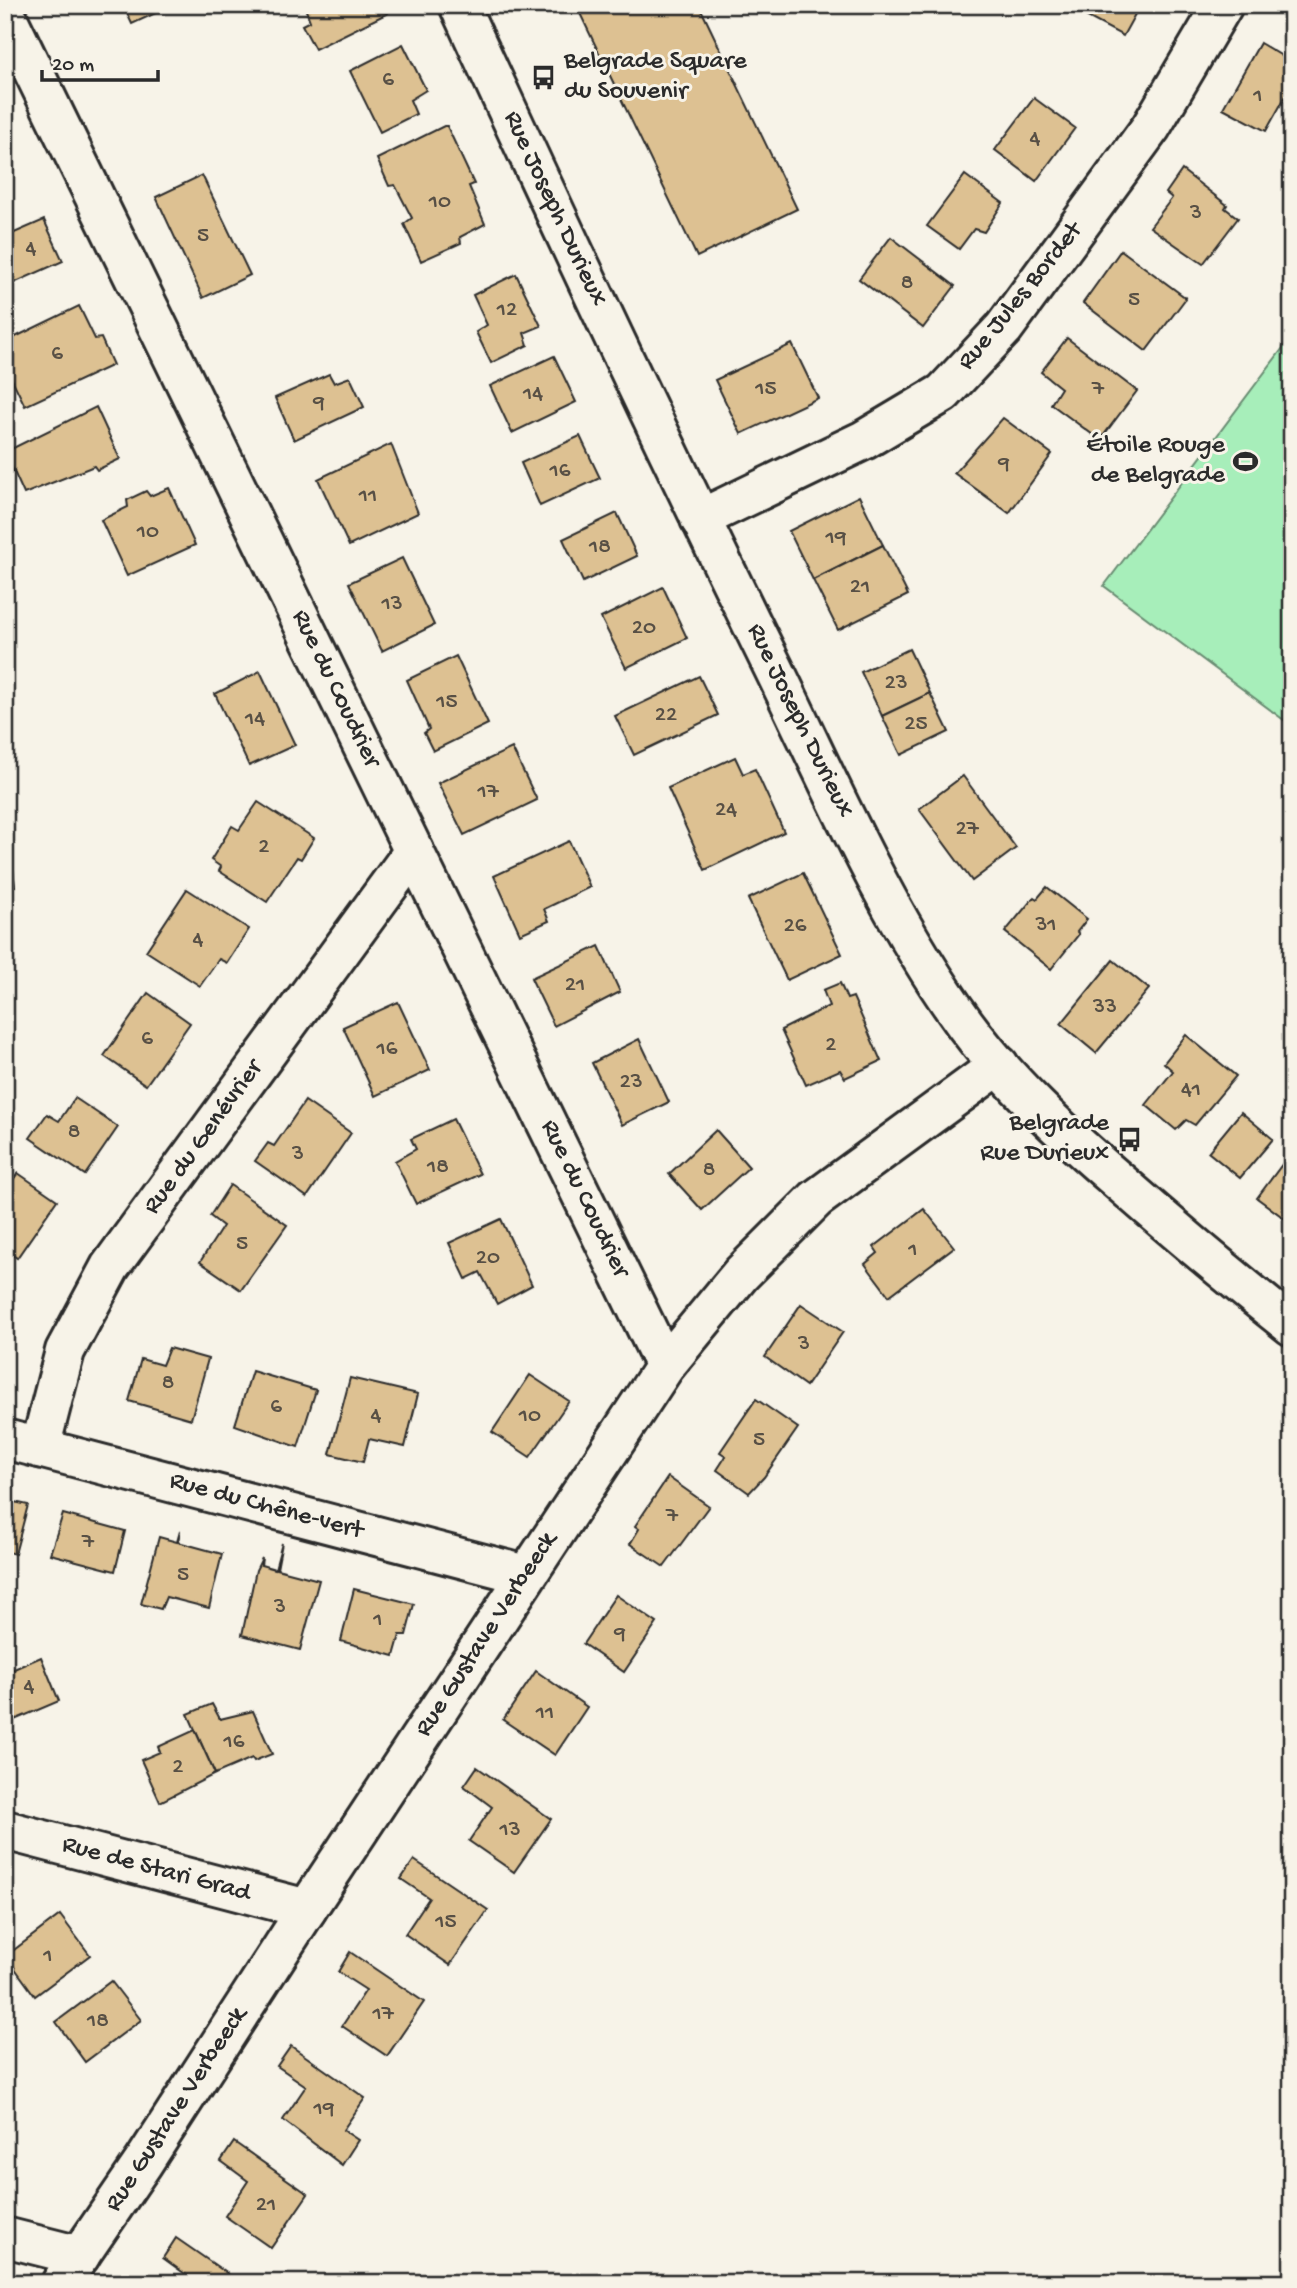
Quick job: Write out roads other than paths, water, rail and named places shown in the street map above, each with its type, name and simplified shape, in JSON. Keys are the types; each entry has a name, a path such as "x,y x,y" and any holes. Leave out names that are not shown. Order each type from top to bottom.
{"street":[{"name":"Rue Joseph Durieux","path":"459,5 700,519 892,908 960,1016 999,1065 1058,1129 1201,1254 1292,1326"},
{"name":"Rue Jules Bordet","path":"700,519 864,440 943,393 1004,328 1151,128 1223,5"},
{"name":"Rue du Coudrier","path":"5,13 665,1366"},
{"name":"Rue du Genévrier","path":"22,1444 65,1351 110,1267 414,851"},
{"name":"Rue Gustave Verbeeck","path":"71,2269 144,2163 307,1909 665,1366 741,1274 816,1199 999,1065"},
{"name":"Rue du Chêne-vert","path":"22,1444 526,1575"},
{"name":"Rue de Stari Grad","path":"5,1830 307,1909"},
{"path":"5,2237 71,2269"}],"place":[{"name":"Belgrade Square du Souvenir","path":"544,77"},
{"name":"Étoile Rouge de Belgrade","path":"1245,461"},
{"name":"Belgrade Rue Durieux","path":"1129,1139"}]}
